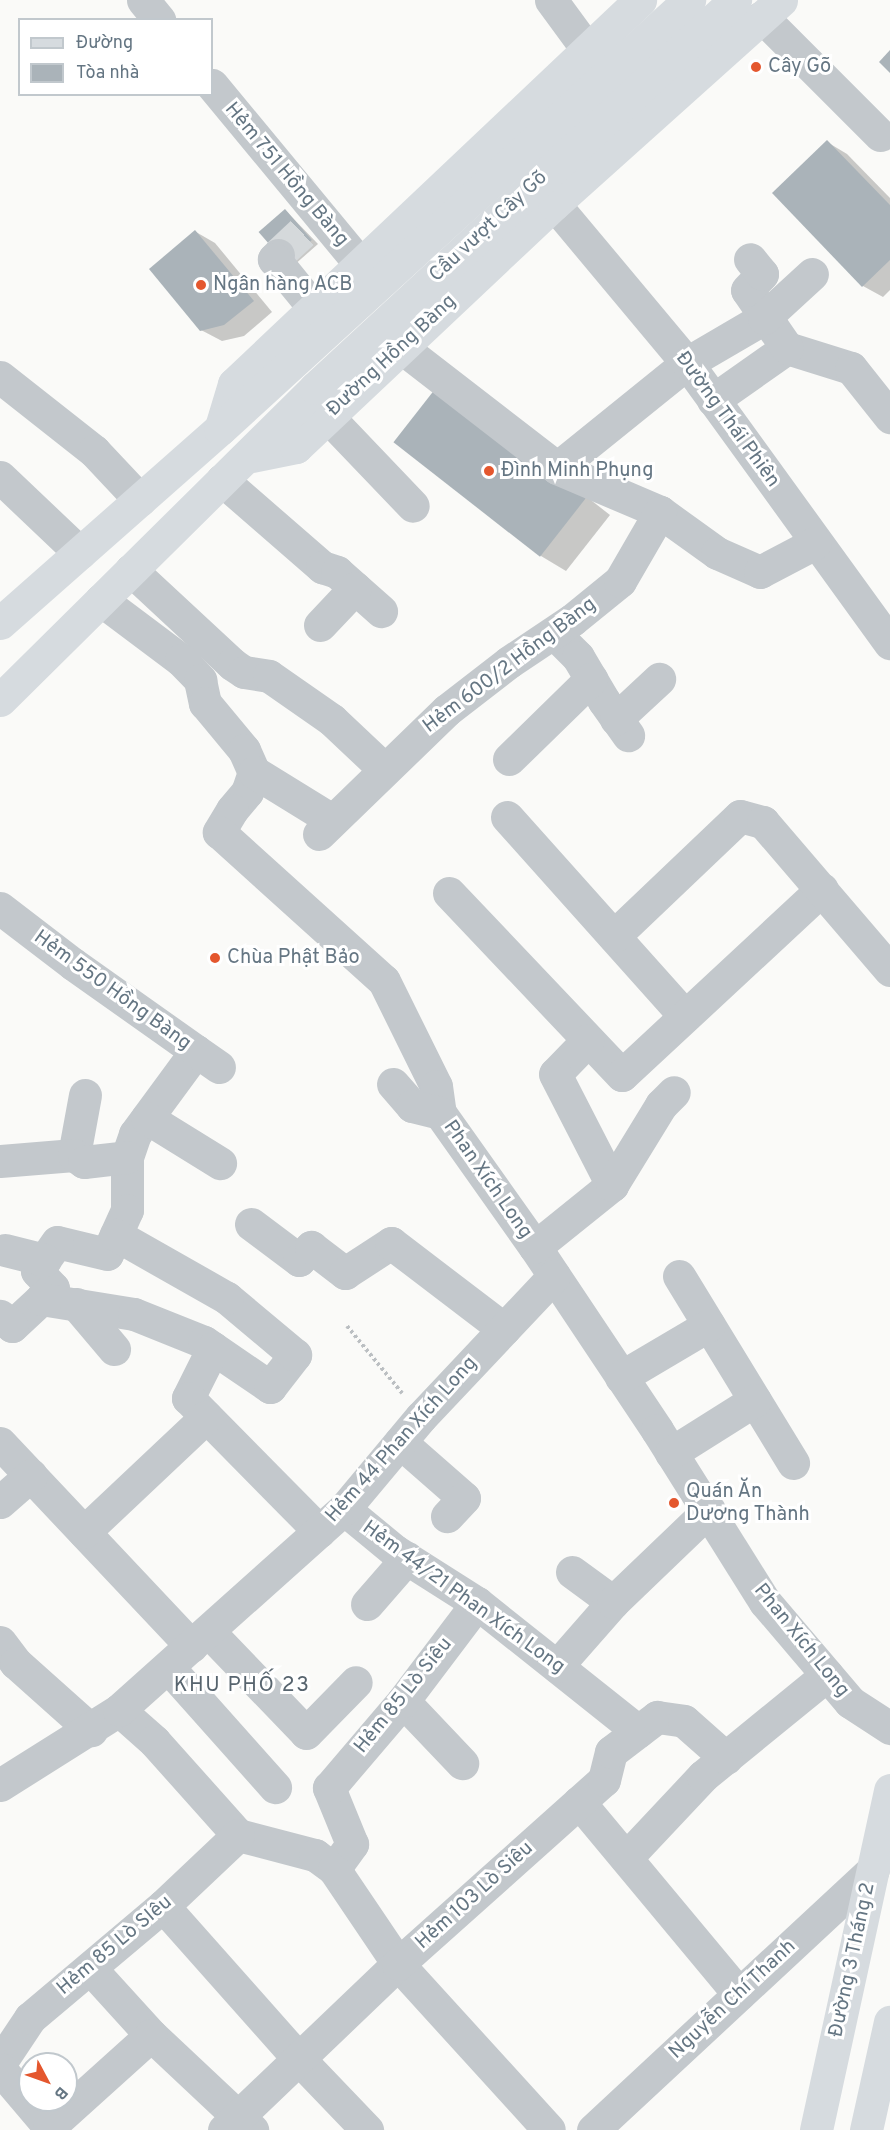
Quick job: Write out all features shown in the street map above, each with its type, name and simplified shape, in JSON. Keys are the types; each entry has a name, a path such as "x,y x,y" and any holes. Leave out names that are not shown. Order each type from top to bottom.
{"main road":[{"path":"0,622 220,429 234,384 640,0"},
{"name":"Cầu vượt Cây Gõ","path":"220,429 689,0"},
{"name":"Cầu vượt Cây Gõ","path":"222,480 247,457 321,402 735,0"},
{"name":"Đường Hồng Bàng","path":"321,402 402,348 554,204 772,9"},
{"path":"0,700 222,480"},
{"name":"Đường 3 Tháng 2","path":"816,2130 890,1790"},
{"path":"866,2130 890,2022"}],"street":[{"path":"143,0 157,18"},
{"path":"551,0 587,49"},
{"path":"772,9 880,135"},
{"name":"Hẻm 751 Hồng Bàng","path":"213,86 312,224 361,265"},
{"name":"Đường Thái Phiên","path":"554,204 687,363 815,543 890,643"},
{"path":"278,255 274,259 314,308"},
{"path":"750,259 762,274 747,290 764,318 787,348 851,368 890,417"},
{"path":"557,468 687,363 764,318 812,274"},
{"path":"402,348 557,468 660,512 717,554 760,572 815,543"},
{"path":"713,400 787,348"},
{"path":"0,377 94,451 140,500"},
{"path":"321,402 413,506"},
{"path":"0,477 80,553"},
{"path":"222,480 322,567 337,572 381,611"},
{"name":"Hẻm 600/2 Hồng Bàng","path":"254,772 325,827 383,768 447,710 510,662 554,633 620,581 660,512"},
{"path":"131,570 232,664 244,672 269,676 332,720 383,768"},
{"path":"320,625 355,588"},
{"path":"101,600 181,660 200,680 206,703 244,750 254,772"},
{"path":"554,633 578,657 622,727 658,679"},
{"path":"509,759 591,679"},
{"name":"Phan Xích Long","path":"254,772 247,792 231,810 219,832 384,981 436,1086 440,1113 535,1247 708,1510 765,1602 850,1702 890,1728"},
{"path":"614,936 740,816 763,822 890,970"},
{"path":"507,817 686,1016"},
{"path":"449,893 622,1076 822,888"},
{"name":"Hẻm 550 Hồng Bàng","path":"4,922 208,1059 147,1118 135,1134 127,1157 127,1210 107,1254 57,1242 45,1260"},
{"path":"588,1040 555,1074 612,1185"},
{"path":"393,1084 412,1106 440,1113"},
{"path":"535,1247 612,1185 661,1105 674,1092"},
{"path":"74,1155 86,1095"},
{"path":"147,1118 219,1165"},
{"path":"0,1161 74,1155 84,1162 127,1157"},
{"path":"251,1224 299,1260 311,1247 345,1273 391,1243 504,1329"},
{"path":"41,1299 134,1314 204,1342 270,1387 296,1355 235,1305 116,1235"},
{"path":"5,1250 45,1260 37,1271 53,1287 41,1299 6,1321"},
{"name":"Hẻm 44 Phan Xích Long","path":"0,1785 120,1710 344,1509 421,1417 554,1276"},
{"path":"679,1276 794,1463"},
{"path":"76,1304 114,1349"},
{"path":"621,1377 709,1325"},
{"path":"213,1348 188,1398 320,1531"},
{"path":"671,1453 755,1400"},
{"path":"84,1532 206,1417"},
{"path":"400,1442 464,1498 447,1515"},
{"path":"0,1443 189,1648 275,1787"},
{"path":"0,1502 31,1475"},
{"name":"Hẻm 44/21 Phan Xích Long","path":"344,1509 407,1558 477,1603 638,1731"},
{"path":"557,1666 612,1602 708,1510"},
{"path":"367,1604 407,1558"},
{"path":"572,1572 612,1602"},
{"name":"Hẻm 85 Lò Siêu","path":"334,1869 352,1844 329,1788 402,1701 477,1603"},
{"path":"0,1642 16,1663 91,1730"},
{"path":"189,1648 306,1733 356,1682"},
{"path":"626,1858 703,1776 827,1675"},
{"path":"402,1701 462,1763"},
{"path":"120,1710 154,1741 238,1835 315,1855 334,1869 399,1964 549,2130"},
{"name":"Hẻm 103 Lò Siêu","path":"238,2126 298,2058 604,1780 611,1752 638,1731 657,1717 684,1721 726,1758"},
{"path":"579,1802 740,1994"},
{"name":"Hẻm 85 Lò SIêu","path":"0,2062 30,2018 163,1906 238,1835"},
{"name":"Nguyễn Chí Thanh","path":"593,2130 873,1870"},
{"path":"163,1906 298,2058 367,2130"},
{"path":"90,1968 238,2126"},
{"path":"0,2069 50,2128 151,2035"}],"path":[{"path":"347,1326 421,1417"}],"building":[{"path":"890,50 890,73 879,62"},
{"path":"827,140 890,205 890,260 862,287 772,193"},
{"path":"285,209 312,240 285,263 259,232"},
{"name":"Ngân hàng ACB","path":"195,230 254,301 224,325 200,331 149,269"},
{"name":"Đình Minh Phụng","path":"439,384 586,499 540,557 393,442"}],"tunnel":[{"path":"278,255 304,231"}],"place":[{"name":"Cây Gõ","path":"756,67"},
{"name":"Ngân hàng ACB","path":"201,285"},
{"name":"Đình Minh Phụng","path":"489,471"},
{"name":"Chùa Phật Bảo","path":"215,958"},
{"name":"Quán Ăn Dương Thành","path":"674,1503"}],"district":[{"name":"KHU PHỐ 23","path":"242,1686"}]}
